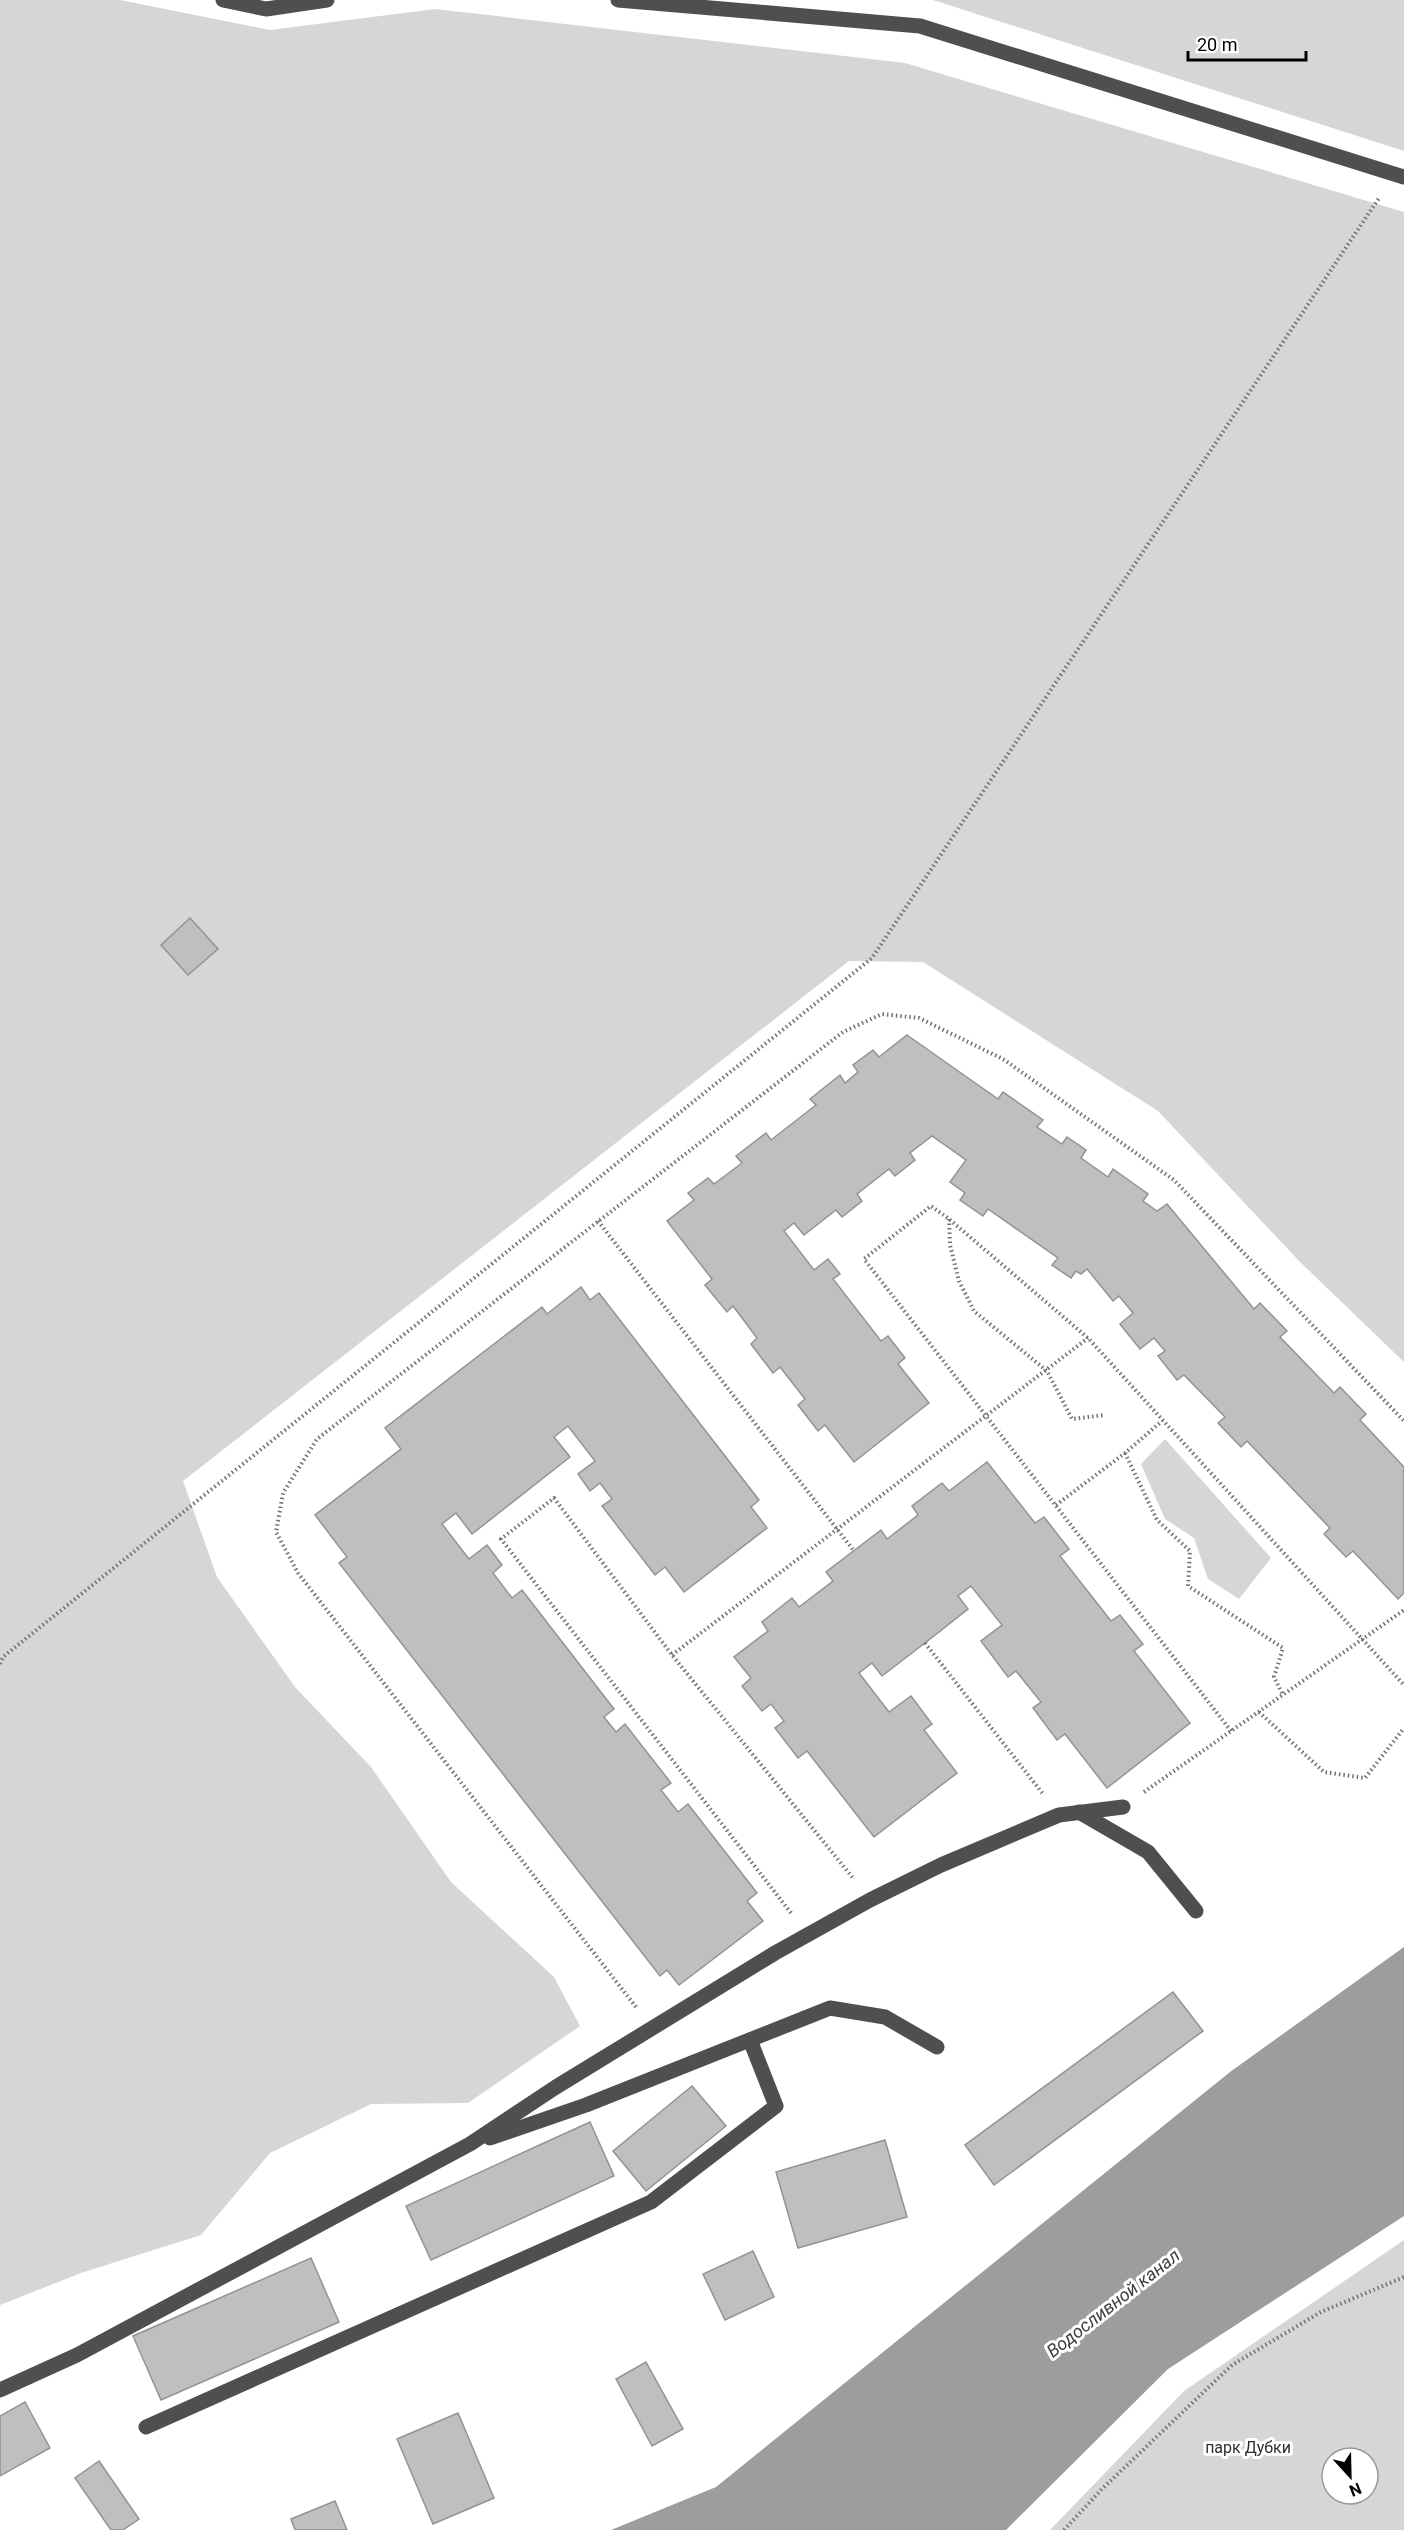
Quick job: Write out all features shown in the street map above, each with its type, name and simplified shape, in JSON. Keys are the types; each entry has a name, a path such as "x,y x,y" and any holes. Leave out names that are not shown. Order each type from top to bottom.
{"lane":[{"path":"223,0 266,9 327,0"},
{"path":"618,0 920,26 1399,176"},
{"path":"0,2390 77,2355 470,2145 556,2087 653,2030 775,1953 870,1900 941,1865 1059,1815 1123,1807"},
{"path":"1079,1812 1148,1852 1196,1911"},
{"path":"470,2145 586,2105 830,2008 885,2017 937,2047"},
{"path":"146,2427 651,2202 776,2106 750,2040"}],"path":[{"path":"0,1664 3,1657 872,958 1399,176"},
{"path":"653,2030 298,1572 276,1532 283,1493 317,1439 843,1032 882,1014 920,1018 1003,1059 1174,1180 1404,1421"},
{"path":"1231,1731 864,1259 931,1206 1088,1338 1404,1685"},
{"path":"949,1219 950,1245 959,1281 974,1311 1047,1371 1072,1419 1105,1415"},
{"path":"598,1221 854,1551"},
{"path":"672,1655 1088,1338"},
{"path":"1056,1506 1125,1453 1162,1420"},
{"path":"1125,1453 1157,1520 1190,1551 1188,1586 1283,1648 1274,1677 1283,1695"},
{"path":"808,1935 501,1539 554,1498 672,1655 870,1900"},
{"path":"1123,1807 1404,1610"},
{"path":"925,1643 1059,1815"},
{"path":"1259,1712 1324,1772 1365,1778 1404,1728"},
{"path":"1064,2530 1102,2488 1232,2365 1321,2312 1404,2277"}],"green space":[{"path":"0,0 120,0 270,30 435,9 905,63 1404,212 1404,1362 1300,1262 1158,1111 923,962 849,961 183,1481 217,1577 295,1687 371,1767 451,1882 554,1977 580,2026 468,2103 371,2104 270,2153 201,2235 81,2273 0,2305"},
{"path":"933,0 1404,0 1404,151"},
{"path":"1165,1439 1271,1558 1239,1599 1208,1579 1194,1538 1165,1519 1141,1464"},
{"name":"парк Дубки","path":"1404,2240 1404,2530 1050,2530 1184,2391"}],"water":[{"name":"Водосливной канал","path":"1404,1947 1404,2216 1168,2369 1006,2530 611,2530 716,2487 1230,2072"}],"building":[{"path":"190,918 218,949 188,975 161,945"},
{"path":"907,1035 998,1099 1003,1092 1043,1120 1037,1127 1062,1144 1067,1137 1086,1150 1081,1158 1108,1177 1113,1169 1148,1194 1143,1201 1157,1211 1167,1204 1254,1309 1260,1303 1287,1331 1280,1337 1334,1393 1340,1387 1366,1414 1360,1420 1404,1467 1404,1593 1398,1599 1353,1551 1346,1557 1324,1534 1330,1528 1247,1441 1241,1447 1218,1423 1225,1417 1184,1375 1177,1380 1158,1356 1165,1351 1154,1338 1140,1349 1120,1324 1133,1313 1119,1296 1113,1301 1087,1269 1081,1274 1076,1271 1071,1278 1052,1265 1058,1258 988,1209 983,1216 960,1200 965,1193 950,1182 966,1160 932,1136 910,1153 915,1160 895,1176 889,1169 857,1194 862,1201 842,1217 836,1210 804,1235 794,1223 784,1231 814,1270 828,1259 840,1274 833,1279 881,1341 888,1336 905,1358 898,1364 929,1403 854,1462 825,1425 818,1431 798,1405 805,1399 780,1367 773,1373 751,1344 757,1338 733,1306 727,1312 705,1285 712,1279 667,1221 694,1200 688,1193 708,1178 714,1184 742,1163 736,1156 766,1133 771,1140 816,1105 810,1099 840,1075 845,1083 858,1072 853,1065 873,1050 879,1057"},
{"path":"581,1287 590,1300 599,1293 759,1500 751,1507 767,1528 684,1592 665,1567 655,1575 602,1506 612,1499 600,1483 590,1491 578,1474 595,1461 568,1426 554,1437 570,1457 472,1534 456,1513 442,1524 469,1559 487,1545 502,1565 493,1573 512,1598 522,1590 614,1709 604,1717 616,1732 625,1724 671,1783 661,1790 678,1812 688,1804 757,1893 747,1901 763,1921 679,1985 667,1970 660,1976 339,1563 347,1557 315,1515 401,1449 385,1428 542,1307 547,1314"},
{"path":"987,1462 1035,1523 1044,1517 1069,1549 1060,1556 1111,1621 1120,1615 1143,1644 1134,1651 1190,1723 1107,1788 1065,1734 1057,1740 1033,1708 1041,1702 1016,1671 1008,1677 981,1641 1002,1625 971,1586 958,1596 968,1609 925,1643 882,1676 872,1663 859,1673 889,1712 911,1696 932,1724 924,1730 957,1773 874,1837 807,1751 798,1758 775,1728 784,1721 771,1704 762,1711 742,1686 751,1678 734,1657 768,1631 762,1622 792,1598 799,1607 833,1581 826,1572 881,1530 887,1539 918,1515 912,1506 942,1483 949,1491"},
{"path":"1173,1992 1203,2031 994,2185 965,2145"},
{"path":"692,2086 726,2126 646,2191 613,2151"},
{"path":"590,2122 614,2176 431,2260 406,2206"},
{"path":"885,2140 907,2217 798,2248 776,2172"},
{"path":"753,2251 774,2297 725,2320 703,2274"},
{"path":"311,2258 339,2322 161,2400 133,2336"},
{"path":"646,2362 683,2429 652,2446 616,2379"},
{"path":"25,2402 50,2448 0,2476 0,2416"},
{"path":"458,2413 494,2498 433,2524 397,2439"},
{"path":"99,2461 139,2519 123,2530 111,2530 75,2478"},
{"path":"335,2501 347,2530 295,2530 291,2519"}]}
